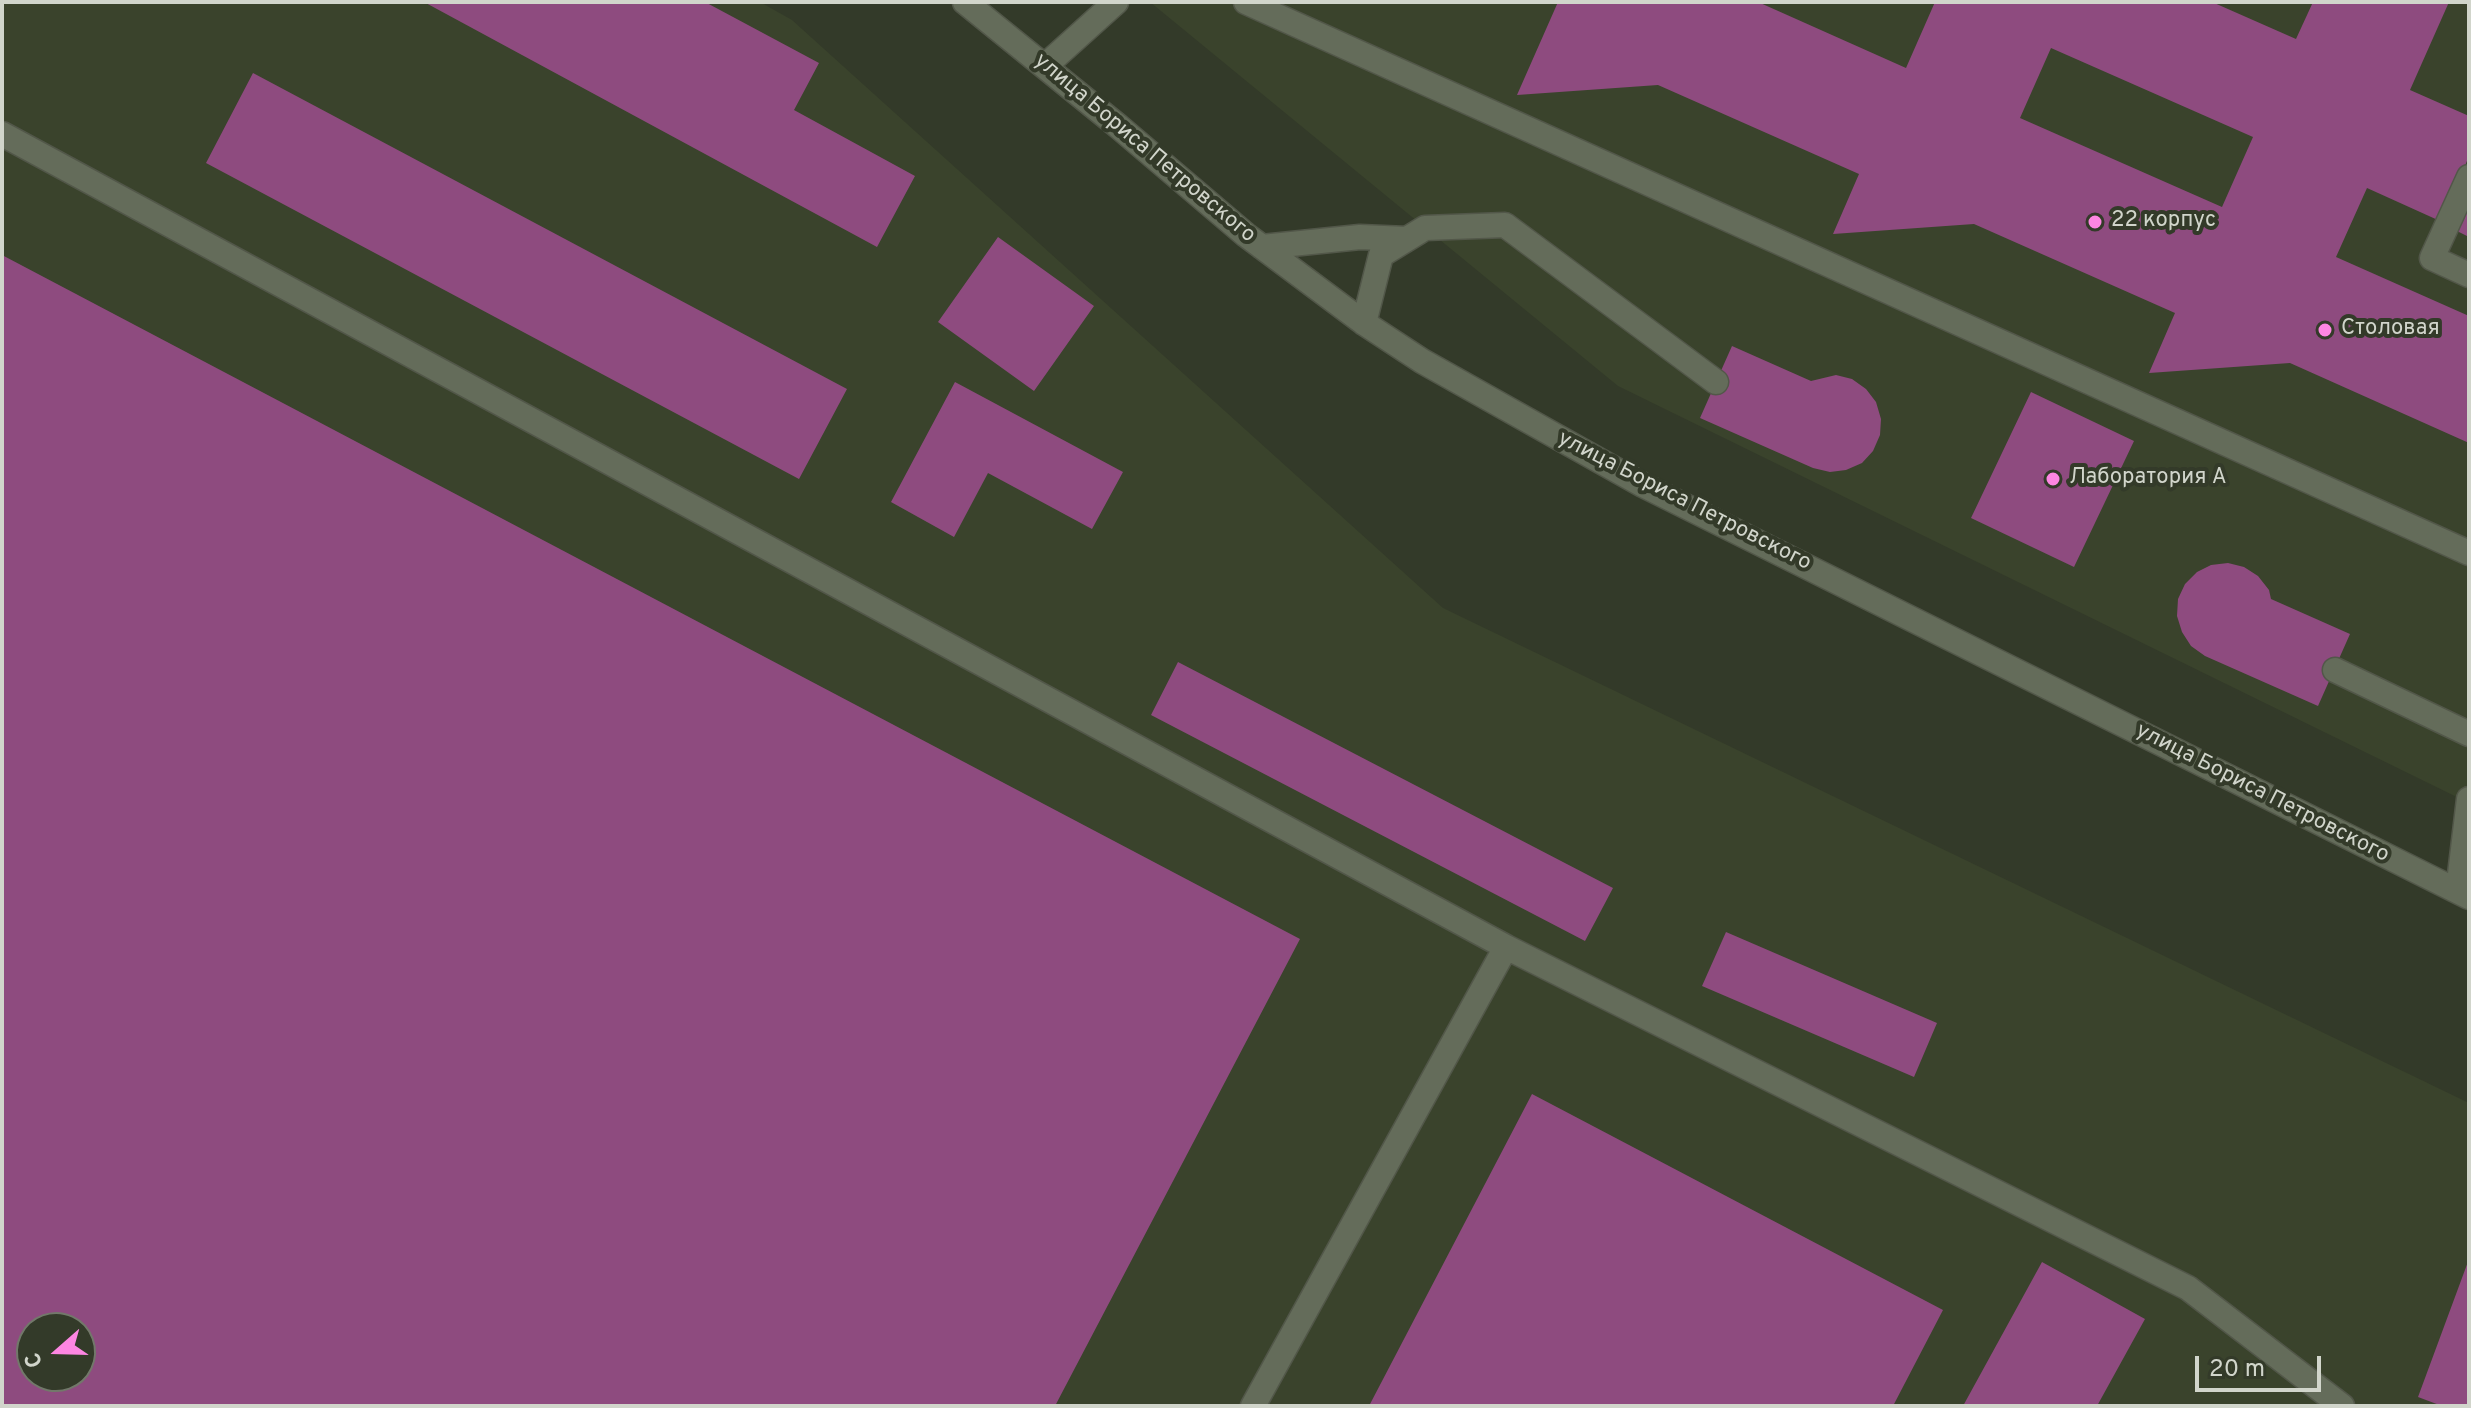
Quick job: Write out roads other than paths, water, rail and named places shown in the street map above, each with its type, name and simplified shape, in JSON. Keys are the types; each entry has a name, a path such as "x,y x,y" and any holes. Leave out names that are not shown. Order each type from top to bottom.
{"street":[{"name":"улица Бориса Петровского","path":"965,2 1262,247 1364,323 1422,361 1643,485 2464,894"},
{"path":"1045,66 1116,2"},
{"path":"1246,2 2469,553"},
{"path":"2,134 1506,947 2188,1288 2342,1406"},
{"path":"2469,177 2432,258 2469,275"},
{"path":"1364,323 1381,255 1425,228 1505,225 1716,382"},
{"path":"1262,247 1360,237 1407,239"},
{"path":"2335,670 2469,734"},
{"path":"2464,894 2469,799"},
{"path":"1253,1406 1506,947"}],"place":[{"name":"22 корпус","path":"2095,222"},
{"name":"Столовая","path":"2325,330"},
{"name":"Лаборатория А","path":"2053,479"}]}
